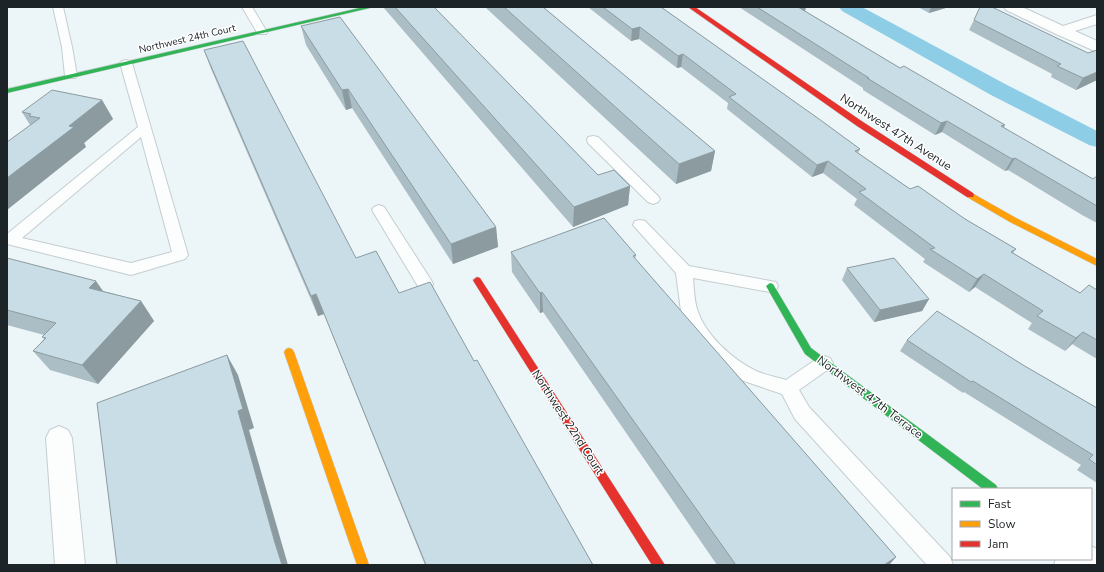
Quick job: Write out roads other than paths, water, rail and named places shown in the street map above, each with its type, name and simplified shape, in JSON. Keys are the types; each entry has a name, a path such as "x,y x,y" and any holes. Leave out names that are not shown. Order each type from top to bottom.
{"street":[{"name":"Northwest 24th Court","path":"7,91 371,7"},
{"name":"Northwest 47th Avenue","path":"691,7 858,123 965,192 1034,231 1097,263"},
{"path":"1011,7 1097,47"},
{"path":"1061,31 1097,19"},
{"name":"Northwest 22nd Court","path":"477,280 659,565"},
{"name":"Northwest 47th Terrace","path":"770,286 808,351 991,488"},
{"path":"288,352 363,565"},
{"path":"59,438 70,565"}],"lane":[{"path":"58,7 72,76"},
{"path":"247,7 262,32"},
{"path":"126,63 180,255 131,269 10,240 144,128"},
{"path":"593,140 653,199"},
{"path":"379,210 425,284"},
{"path":"640,225 684,271 770,286"},
{"path":"684,271 689,310 696,327 710,343 730,364 749,376 788,388 802,413 942,565"},
{"path":"788,388 824,363"}],"waterway":[{"path":"848,7 999,90 1097,140"}]}
